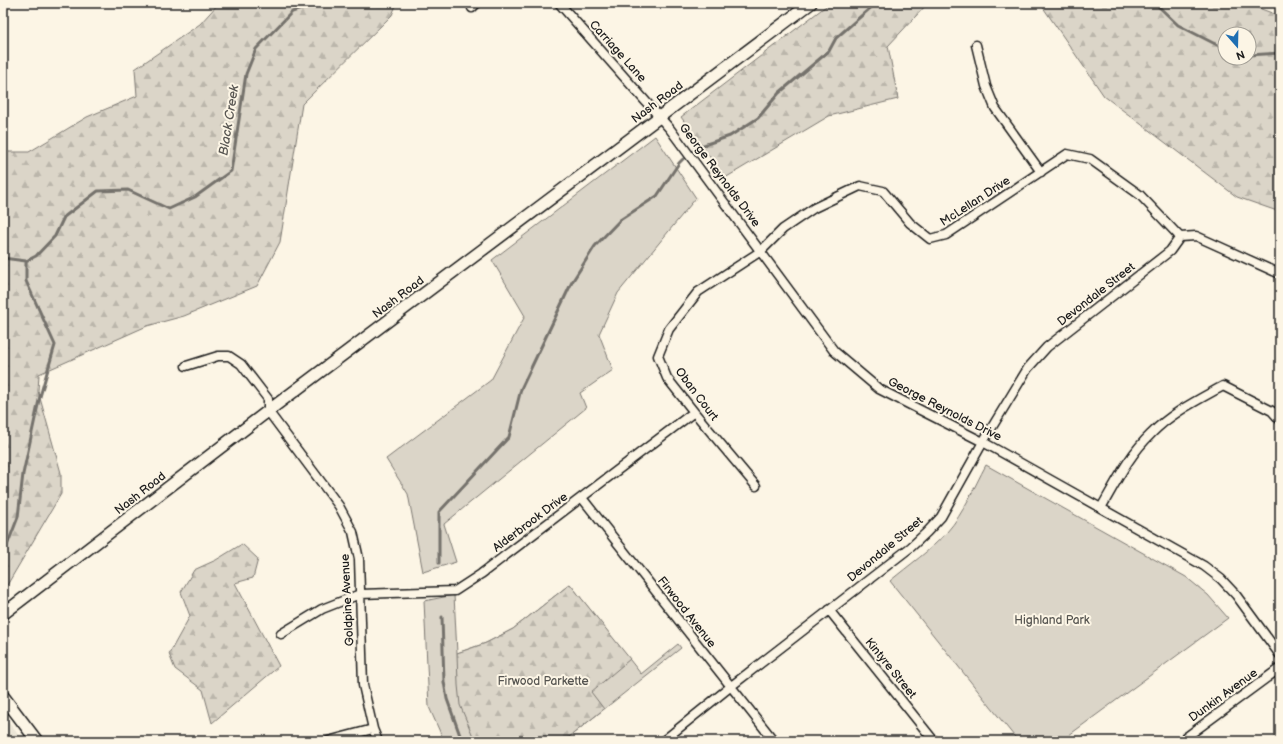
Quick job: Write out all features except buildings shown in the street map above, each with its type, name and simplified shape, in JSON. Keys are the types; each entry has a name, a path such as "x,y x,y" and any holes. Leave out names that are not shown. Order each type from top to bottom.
{"street":[{"name":"Carriage Lane","path":"559,3 660,116"},
{"name":"Nash Road","path":"3,614 268,411 811,3"},
{"path":"976,45 986,86 995,108 1041,172"},
{"name":"George Reynolds Drive","path":"660,116 834,350 879,389 983,442 1204,566 1221,579 1236,595 1280,655"},
{"name":"McLellan Drive","path":"761,251 783,229 814,208 860,186 883,191 910,222 930,239 946,235 1067,154 1090,159 1140,195 1180,236"},
{"path":"1180,236 1196,236 1280,274"},
{"name":"Devondale Street","path":"664,741 730,687 911,547 927,532 940,517 1028,368 1047,347 1170,251 1180,236"},
{"name":"Oban Court","path":"756,486 667,378 658,356 669,329 698,292 761,251"},
{"path":"186,366 218,356 229,356 241,364 268,399 268,411"},
{"path":"1101,508 1126,462 1151,433 1175,414 1223,386 1272,411 1280,420"},
{"name":"Goldpine Avenue","path":"268,411 339,506 353,532 359,559 363,685 373,729 378,741"},
{"name":"Alderbrook Drive","path":"281,634 322,609 360,594 455,591 481,574 694,412"},
{"name":"Firwood Avenue","path":"582,498 774,741"},
{"name":"Kintyre Street","path":"829,610 934,741"},
{"name":"Dunkin Avenue","path":"1181,741 1280,668"},
{"path":"3,696 37,741"},
{"path":"328,741 373,729"}],"shaded area":[{"path":"3,715 23,741 3,741"}],"green space":[{"path":"219,3 397,3 392,15 302,104 280,242 257,286 184,316 147,326 39,374 38,391 61,473 61,494 3,592 3,152 29,152 87,117 137,96 135,69 200,24"},
{"path":"830,3 928,3 888,46 898,99 829,116 725,178 681,117"},
{"path":"1040,3 1245,3 1280,16 1280,212 1237,197 1104,96"},
{"path":"655,136 696,198 618,293 599,334 613,370 580,393 586,408 444,524 456,562 423,572 408,494 386,459 491,380 525,316 492,260"},
{"name":"Highland Park","path":"986,465 1186,577 1208,595 1228,618 1061,741 1018,741 890,581 927,552 953,525 964,508"},
{"path":"242,544 258,559 253,578 235,583 279,666 212,723 203,690 175,669 169,654 190,616 181,592 194,570 216,560"},
{"name":"Firwood Parkette","path":"570,584 641,674 678,644 681,648 564,741 444,741 429,707 424,601 454,595 457,653 486,643 513,629"},
{"name":"Firwood Parkette","path":"570,584 630,659 591,692 604,709 564,741 475,741 460,705 457,653 486,643 513,629"}],"waterway":[{"name":"Black Creek","path":"3,258 26,261 36,256 55,236 64,217 98,191 128,190 169,209 195,197 231,171 246,74 256,49 292,12 319,3"},
{"path":"695,148 730,136 758,118 779,93 829,51 836,38 876,3"},
{"path":"1157,3 1158,6 1178,25 1217,45"},
{"path":"1257,54 1280,53"},
{"path":"439,563 439,512 509,437 521,389 572,282 595,246 620,220 657,196 683,159"},
{"path":"3,554 18,517 23,474 39,400 55,345 26,281 26,261"},
{"path":"442,617 444,682 447,699 462,741"}]}
